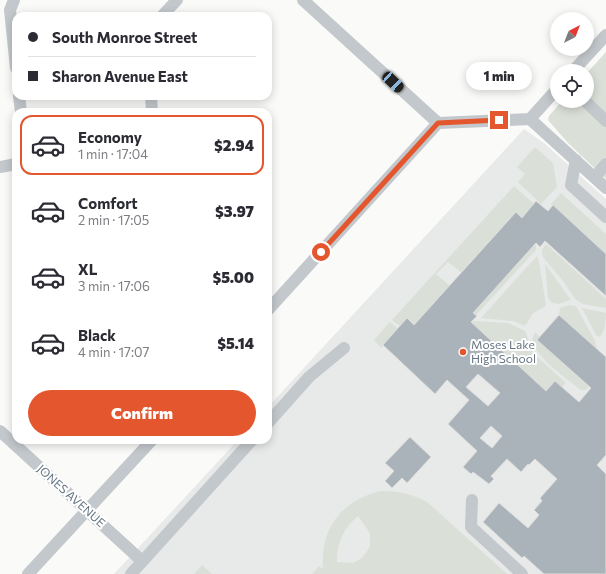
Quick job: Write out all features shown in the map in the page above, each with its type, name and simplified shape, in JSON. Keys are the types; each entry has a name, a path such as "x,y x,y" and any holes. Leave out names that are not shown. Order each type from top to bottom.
{"street":[{"path":"12,29 10,10 14,0"},
{"path":"166,12 177,0"},
{"path":"303,0 438,123 530,119 606,188"},
{"path":"579,64 606,35"},
{"path":"530,119 550,97"},
{"path":"592,108 606,121"},
{"path":"272,306 438,123"},
{"path":"576,160 570,185 606,217"},
{"path":"0,166 12,164"},
{"path":"594,177 606,164"},
{"path":"272,419 309,377 344,348"},
{"name":"JONES AVENUE","path":"0,431 12,442"},
{"name":"JONES AVENUE","path":"14,444 142,561"},
{"path":"28,574 148,444"},
{"path":"131,574 248,444"},
{"path":"472,500 471,527 522,574"}],"shaded area":[{"path":"606,52 606,179 568,143 548,120 549,116 556,108 594,108 594,65"},
{"name":"Moses Lake High School","path":"524,129 544,143 606,199 606,574 114,574 234,444 272,444 272,403"},
{"path":"535,147 553,163 557,187 541,204 518,182 525,174 517,167"},
{"path":"514,186 534,204 527,222 516,212 461,272 448,262 436,274 450,286 414,325 407,319 400,326 392,320"},
{"path":"561,193 606,234 606,254 551,204"},
{"path":"546,244 606,299 606,308 583,304 575,299 564,282 543,257 542,250"},
{"path":"535,245 536,250 476,315 473,313"},
{"path":"537,256 546,305 536,311 524,326 514,321 481,318"},
{"path":"545,264 571,300 558,304 551,302 548,298"},
{"path":"569,305 576,306 594,339 597,349 559,315 560,308"},
{"path":"582,308 606,313 604,329 599,337 596,335"},
{"path":"390,322 398,329 381,348 374,340"},
{"path":"471,322 508,323 525,331 533,353 566,383 562,387 555,381 546,391"},
{"path":"535,332 540,337 537,340 589,387 585,390 581,390 546,361 535,347 532,340"},
{"path":"381,491 393,492 410,495 427,502 507,574 312,574 319,566 323,569 325,541 336,518 355,501 367,495","holes":["358,516 370,533 370,547 362,558 353,563 337,562 338,549 342,536 353,520"]},
{"path":"202,565 212,574 194,574"}],"building":[{"path":"536,201 548,211 553,205 606,254 606,296 545,241 540,247 536,243 473,313 477,316 471,322 546,391 555,381 579,402 591,388 537,340 559,315 606,357 606,455 597,465 606,474 606,574 544,574 524,556 522,558 483,522 499,503 528,528 539,515 534,510 542,501 540,498 557,479 535,459 521,472 507,459 491,476 494,479 489,484 473,472 471,474 463,467 477,451 448,424 469,400 447,380 435,394 383,345 407,318 414,325 516,212 522,218","holes":["478,374 500,393 488,406 466,387","491,426 502,436 492,448 480,438"]},
{"path":"410,437 431,457 407,483 402,478 392,488 385,481 394,471 385,463"}],"place":[{"name":"Moses Lake High School","path":"463,352"}],"route":[{"path":"321,252 438,123 499,120"}]}
